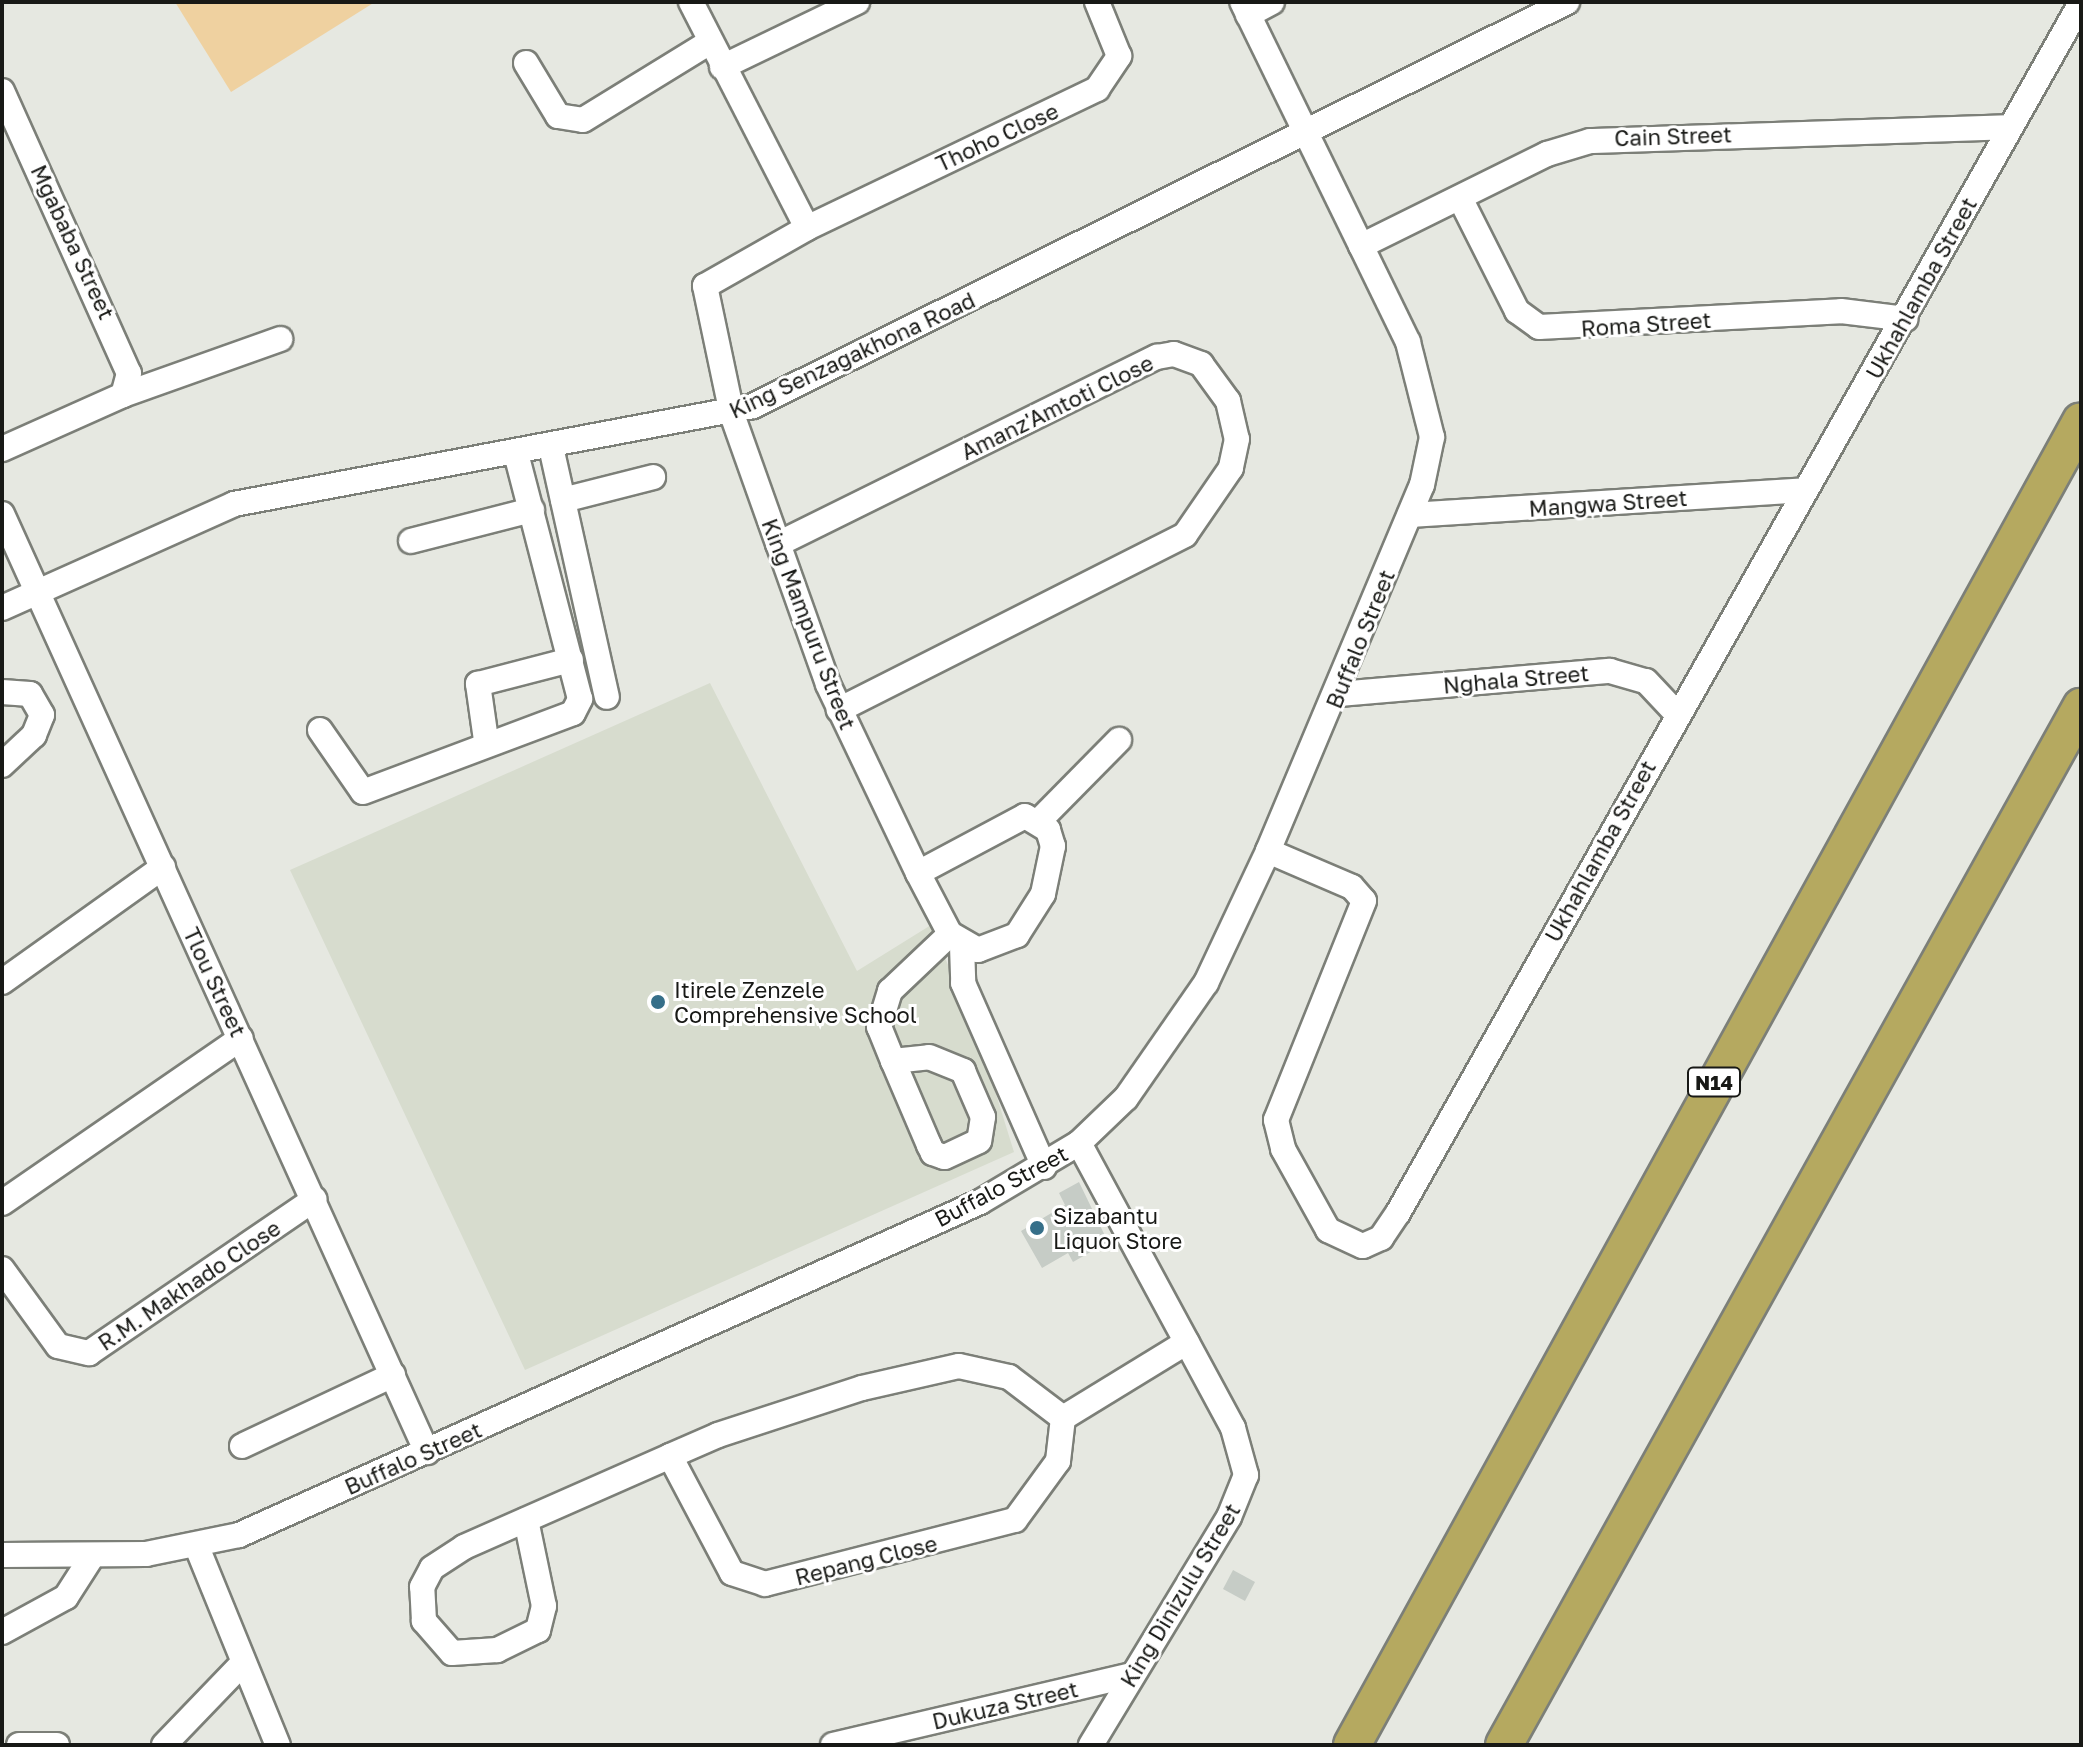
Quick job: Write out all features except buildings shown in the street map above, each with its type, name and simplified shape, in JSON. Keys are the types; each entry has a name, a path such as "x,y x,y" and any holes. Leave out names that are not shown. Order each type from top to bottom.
{"highway":[{"name":"N14","path":"1352,1745 2081,421"},
{"path":"1504,1745 2081,707"}],"street":[{"path":"691,2 807,228"},
{"path":"722,67 857,2"},
{"name":"Thoho Close","path":"732,414 705,286 807,228 1108,80 1119,56 1097,2"},
{"path":"1272,2 1245,8 1303,131"},
{"name":"King Senzagakhona Road","path":"2,608 234,504 732,414 1567,2"},
{"name":"Ukhahlamba Street","path":"1268,851 1352,887 1364,901 1276,1120 1283,1149 1328,1230 1363,1246 1388,1230 1677,714 1906,319 2081,3"},
{"path":"526,63 558,116 583,120 710,42"},
{"name":"Mgababa Street","path":"2,91 121,344 129,373 123,395"},
{"name":"Cain Street","path":"1361,246 1571,145 1619,136 2010,127"},
{"name":"Buffalo Street","path":"2,1555 91,1558 197,1547 427,1452 1044,1167 1079,1143 1126,1098 1178,1028 1268,851 1339,694 1410,515 1428,460 1430,413 1408,342 1303,131"},
{"name":"Roma Street","path":"1460,198 1517,311 1539,327 1841,311 1906,319"},
{"path":"2,449 123,395 280,339"},
{"name":"Amanz'Amtoti Close","path":"778,544 1157,357 1174,354 1201,364 1228,401 1237,439 1231,468 1185,535 839,710"},
{"name":"King Mampuru Street","path":"732,414 839,710 918,873 956,940 963,983 1044,1167"},
{"path":"551,447 607,697"},
{"path":"320,730 363,792 486,740 573,713 580,699 516,453"},
{"path":"563,500 653,477"},
{"name":"Mangwa Street","path":"1410,515 1805,490"},
{"path":"411,541 532,510"},
{"name":"Tlou Street","path":"2,514 427,1452"},
{"path":"486,740 478,684 571,660"},
{"name":"Nghala Street","path":"1339,694 1610,671 1646,681 1677,714"},
{"path":"2,692 30,694 42,715 34,735 3,762"},
{"path":"918,873 1007,822 1039,821 1119,740"},
{"path":"893,1061 879,1013 890,991 956,940 996,945 1032,917 1053,864 1053,846 1039,821"},
{"path":"2,982 163,867"},
{"path":"2,1203 241,1038"},
{"name":"King Dinizulu Street","path":"1079,1143 1233,1428 1246,1475 1229,1517 1091,1745"},
{"name":"R.M. Makhado Close","path":"2,1269 58,1346 89,1353 315,1199"},
{"path":"526,1520 544,1606 538,1630 497,1650 452,1653 424,1621 422,1587 432,1568 526,1520 670,1456 774,1415 959,1366 1009,1377 1063,1418 1187,1342"},
{"path":"242,1446 393,1375"},
{"name":"Repang Close","path":"670,1456 732,1573 765,1584 1015,1520 1058,1461 1063,1418"},
{"path":"197,1547 241,1665 278,1745"},
{"path":"2,1632 66,1597 91,1558"},
{"path":"164,1745 241,1665"},
{"name":"Dukuza Street","path":"833,1745 1131,1675"},
{"path":"19,1745 57,1745"}],"shaded area":[{"path":"175,2 375,2 231,92"},
{"name":"Itirele Zenzele Comprehensive School","path":"710,683 857,971 931,925 977,1033 1014,1152 525,1370 290,870"}],"place":[{"name":"Itirele Zenzele Comprehensive School","path":"658,1002"},
{"name":"Sizabantu Liquor Store","path":"1037,1228"}]}
